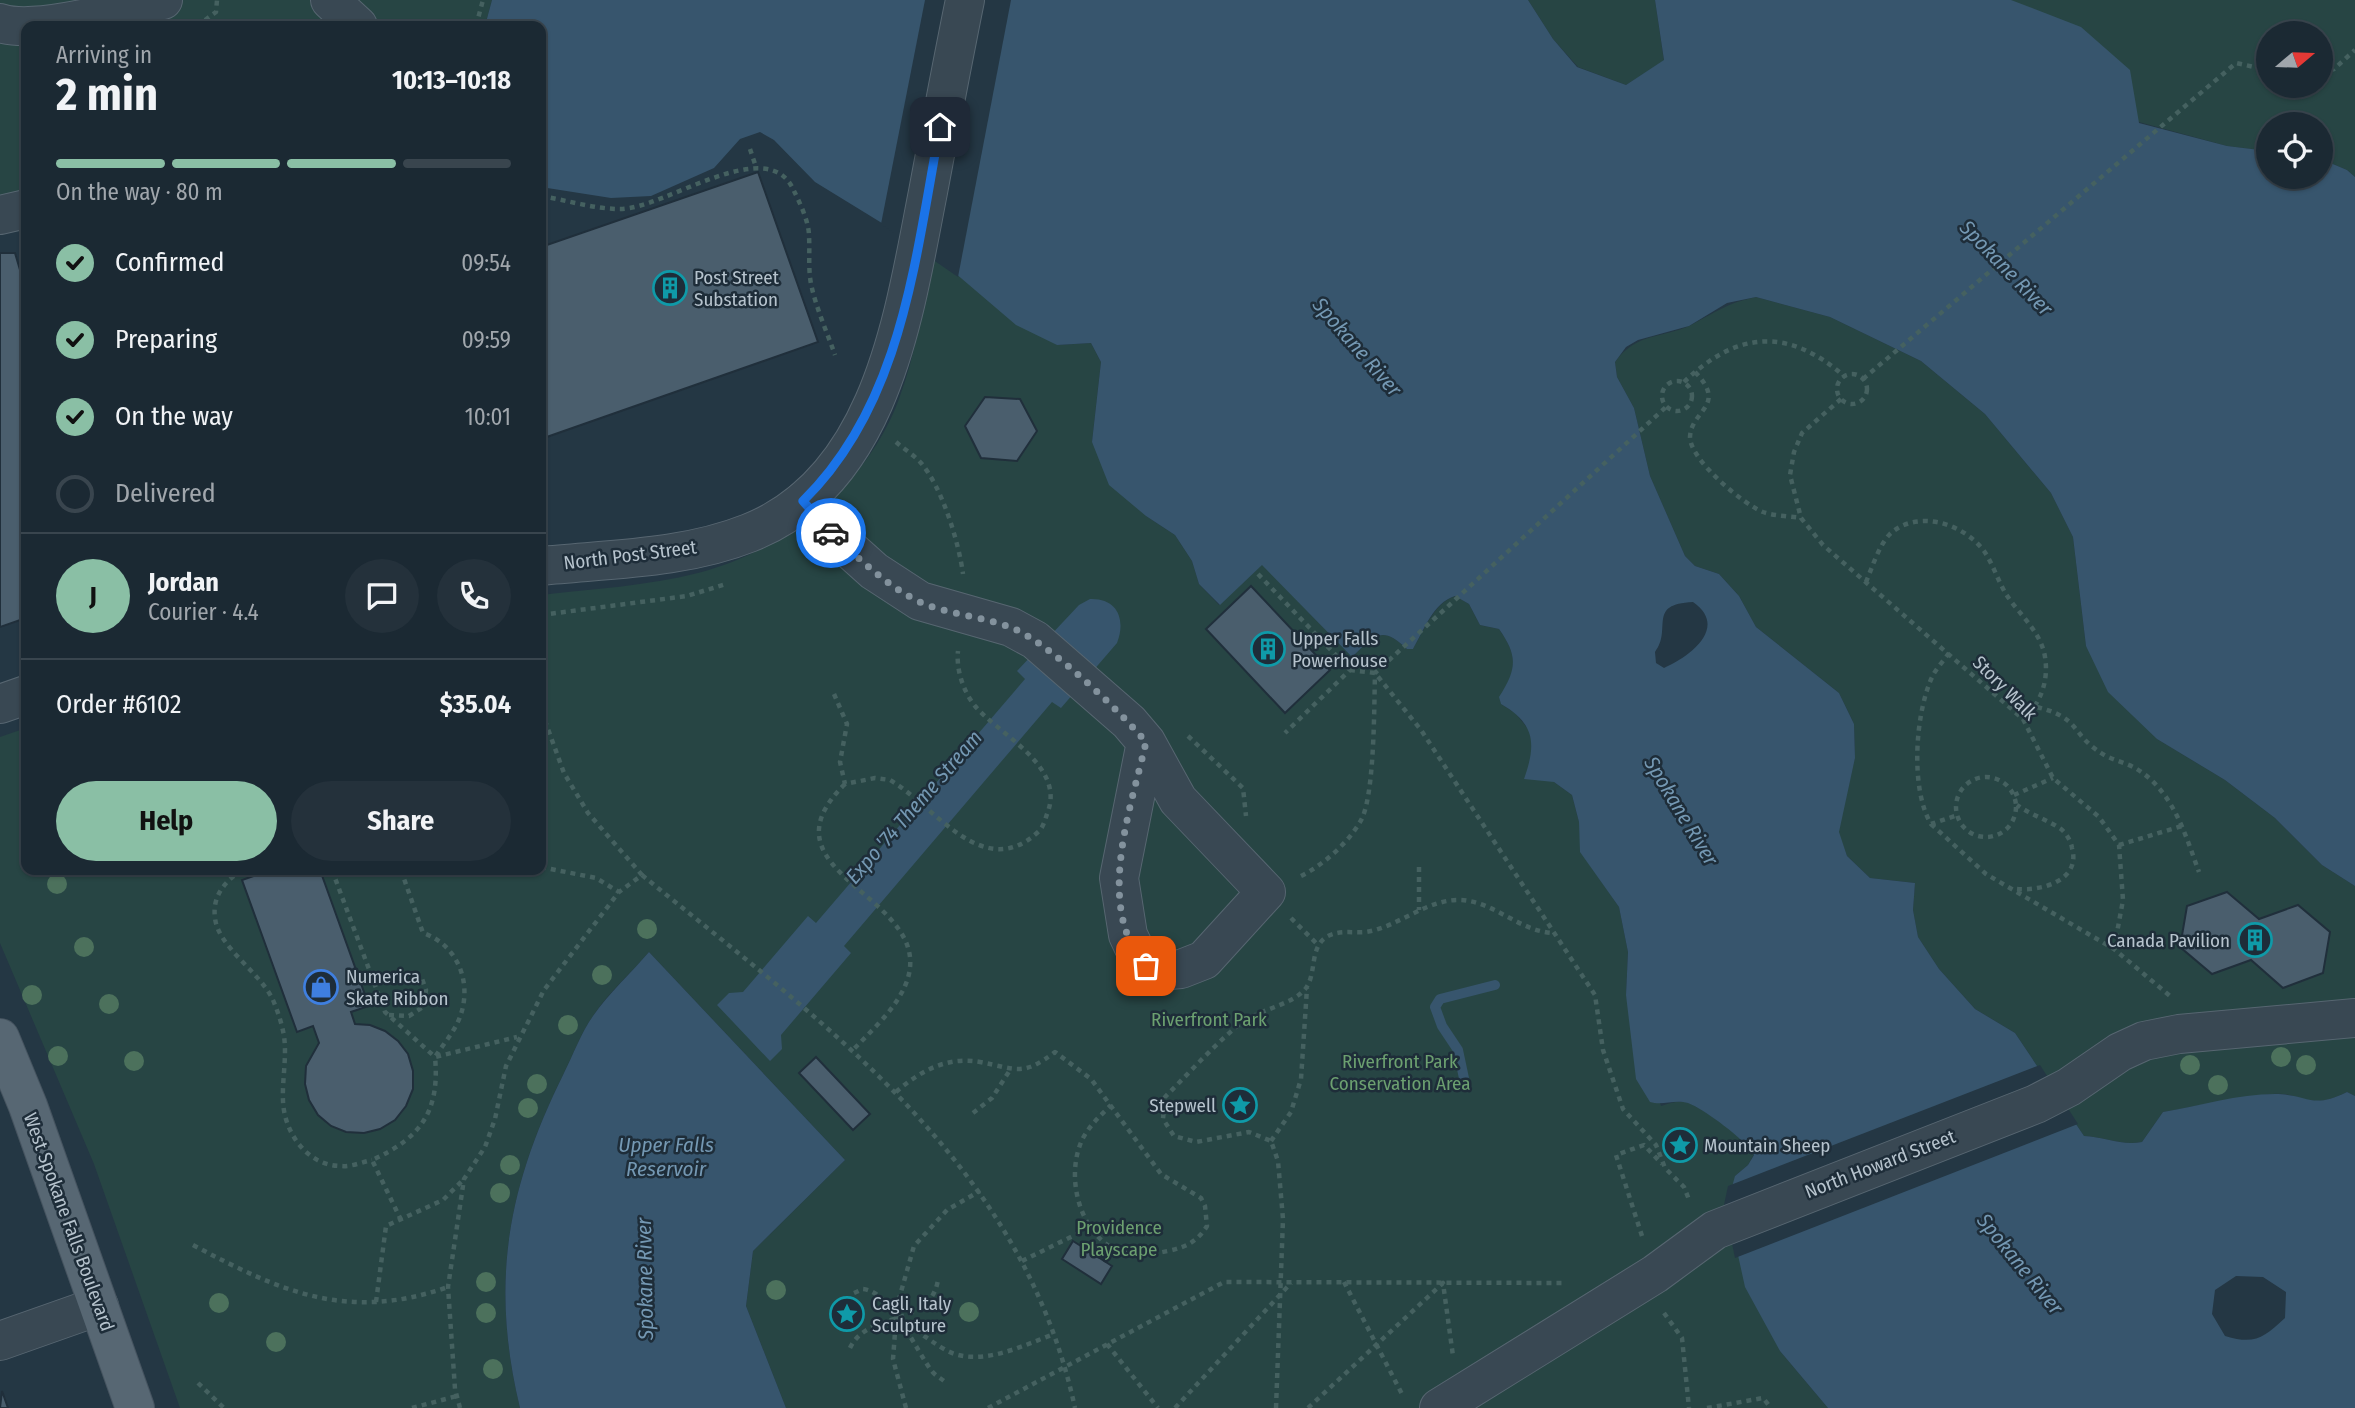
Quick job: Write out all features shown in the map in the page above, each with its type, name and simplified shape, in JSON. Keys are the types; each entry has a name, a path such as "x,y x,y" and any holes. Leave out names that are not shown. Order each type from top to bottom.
{"main road":[{"name":"West Spokane Falls Boulevard","path":"0,1038 28,1106 135,1408"}],"street":[{"path":"62,21 163,0"},
{"path":"330,0 353,21"},
{"name":"North Post Street","path":"546,566 674,553 751,533 803,501 828,477 858,435 882,382 904,315 965,0"},
{"path":"0,23 21,27"},
{"path":"0,215 21,210"},
{"path":"803,501 825,527 874,571 919,601 1011,627 1035,640 1129,722 1146,742 1178,800 1266,892 1204,960 1181,969 1158,971 1146,966 1138,956 1126,926 1119,878 1146,742"},
{"path":"0,704 21,697"},
{"name":"North Howard Street","path":"1448,1402 1646,1279 1705,1236 1740,1218 2036,1104 2120,1052 2144,1041 2213,1031 2355,1018"},
{"path":"0,1341 99,1306"}],"path":[{"path":"204,21 216,12 217,0"},
{"path":"477,21 483,0"},
{"path":"2333,69 2355,50"},
{"path":"1863,379 2235,63 2256,67"},
{"path":"750,149 755,167"},
{"path":"546,196 620,209 652,202 737,170 771,168 784,174 794,188 809,233 808,260 812,287 835,355"},
{"path":"1684,382 1709,359 1741,344 1771,340 1803,348 1826,361 1844,376"},
{"path":"1695,372 1703,379 1709,402 1703,415 1692,425 1690,439 1695,452 1734,494 1764,512 1801,518 1790,475 1794,452 1802,433 1841,399"},
{"path":"1853,374 1863,379 1867,390 1864,398 1850,403 1841,399 1838,389 1844,376 1853,374"},
{"path":"1675,380 1684,382 1691,390 1690,405 1682,411 1666,407 1662,393 1666,385 1675,380"},
{"path":"1266,892 1320,867 1361,821 1371,768 1375,673 1666,407"},
{"path":"851,1052 892,1008 906,985 911,958 904,933 832,866 819,839 819,822 826,806 845,784 876,778 890,780 978,847 996,852 1021,845 1040,830 1049,808 1049,789 1040,766 974,705 962,684 957,662 958,644 969,617 961,554 947,514 921,463 895,442"},
{"name":"Story Walk","path":"1801,518 1823,545 2023,719 2053,778 2099,817 2119,845"},
{"path":"1866,582 1887,536 1901,525 1916,521 1935,521 1961,531 1983,550 2006,594 2038,636 2045,654 2043,691 2036,708 2023,719"},
{"path":"1258,574 1350,670 1375,673 1421,730 1595,995 1603,1050 1623,1109 1656,1145 1665,1168"},
{"path":"1949,653 1933,675 1926,696 1920,738 1917,787 1922,810 1931,824 1986,874 2114,949 2213,1031"},
{"path":"1285,733 1350,670"},
{"path":"834,694 847,724 840,761 845,784"},
{"path":"2036,708 2068,718 2100,753 2137,769 2168,798 2199,872"},
{"path":"546,724 564,773 588,813 642,875 803,1008 896,1092 932,1130 980,1191 1022,1261 1054,1334 1066,1366 1075,1408"},
{"path":"1992,778 2001,781 2014,795 2017,805 2012,823 1997,835 1987,837 1969,831 1958,815 1959,795 1973,780 1992,778"},
{"path":"2014,795 2053,778"},
{"path":"2015,889 2030,890 2064,879 2073,867 2074,856 2071,842 2062,830 2034,818 2017,805"},
{"path":"1931,824 1958,815"},
{"path":"2114,949 2123,900 2119,845 2182,826"},
{"path":"1419,867 1419,910"},
{"path":"546,868 596,877 619,892"},
{"path":"235,875 224,883 216,900 215,918 220,934 271,997 280,1019 285,1038 283,1104 290,1130 303,1151 320,1163 342,1167 391,1152 421,1127 433,1102 437,1078 435,1057 462,1012 463,976 447,945 436,937 422,933 403,875"},
{"path":"334,875 388,1015 435,1057"},
{"path":"376,1302 387,1226 443,1200 464,1179 485,1147 495,1119 506,1066 518,1037 544,990 619,892 642,875"},
{"path":"1271,1140 1291,1112 1301,1079 1307,987 1318,945 1326,936 1343,931 1366,932 1419,910 1460,900 1495,911 1538,933 1554,933"},
{"path":"388,1015 409,1016 423,1007 426,990 421,976"},
{"path":"1271,1140 1249,1132 1196,1142 1174,1136 1163,1119 1165,1097 1243,1022 1265,1008 1293,999 1307,987"},
{"path":"435,1057 518,1037"},
{"path":"896,1092 924,1070 958,1061 980,1062 1010,1070 1031,1067 1055,1052 1091,1079 1111,1105 1161,1174 1201,1198 1205,1206 1207,1226 1191,1244 1154,1254 1135,1255 1104,1242 1091,1227 1076,1191 1075,1171 1082,1140 1093,1122 1111,1105"},
{"path":"973,1113 992,1098 1010,1070"},
{"path":"1271,1140 1278,1161 1283,1219 1276,1408"},
{"path":"1689,1408 1682,1338 1646,1279 1616,1155 1644,1145 1684,1187 1705,1236"},
{"path":"372,1160 401,1220"},
{"path":"460,1408 448,1287 464,1179"},
{"path":"906,1408 893,1359 901,1289 914,1246 947,1210 980,1191"},
{"path":"1022,1261 1091,1227"},
{"path":"194,1245 263,1282 336,1302 376,1302 419,1297 448,1287"},
{"path":"850,1348 866,1330 898,1320 929,1303 934,1297 938,1280"},
{"path":"988,1408 1224,1282 1569,1283"},
{"path":"1175,1408 1292,1282"},
{"path":"1344,1282 1409,1408"},
{"path":"1443,1283 1448,1402"},
{"path":"1308,1408 1443,1283"},
{"path":"854,1293 863,1289 877,1294 898,1320 932,1372 947,1384"},
{"path":"898,1320 924,1332 945,1350 973,1358 988,1356 1054,1334"},
{"path":"1107,1344 1158,1408"},
{"path":"198,1383 224,1408"},
{"path":"412,1408 457,1396"},
{"path":"1707,1408 1763,1398 1771,1408"}],"green space":[{"path":"0,0 492,0 486,21 21,21 21,196 0,199"},
{"path":"1528,0 1655,0 1664,61 1626,85 1578,67 1553,39"},
{"path":"2011,0 2355,0 2355,177 2333,164 2333,112 2256,112 2256,150 2227,146 2139,122"},
{"name":"Riverfront Park","path":"934,255 1057,345 1091,343 1101,362 1092,442 1146,516 1175,535 1192,561 1199,584 1219,605 1262,564 1352,657 1366,643 1384,635 1398,641 1407,649 1413,649 1435,611 1455,596 1469,604 1480,625 1499,629 1510,647 1513,663 1510,678 1500,697 1501,704 1515,713 1529,730 1534,752 1554,782 1572,795 1579,822 1581,852 1619,907 1628,952 1626,995 1661,1106 1689,1103 1734,1133 1754,1154 1748,1165 1735,1176 1780,1351 1828,1408 786,1408 746,1306 753,1251 845,1160 649,952 606,999 585,1030 545,1115 517,1197 509,1237 506,1319 520,1408 180,1408 94,1164 0,943 0,737 21,730 21,875 546,875 546,594 640,584 698,573 730,563 792,531 820,510 845,486 867,459 885,430 899,399 915,346"},
{"path":"1756,297 1830,317 1921,361 1985,414 2051,493 2073,537 2086,646 2157,739 2225,780 2275,818 2322,865 2355,886 2355,1096 2347,1092 2334,1098 2314,1101 2284,1094 2245,1097 2163,1112 2142,1142 2127,1143 2084,1136 2015,1033 1975,1009 1939,969 1918,937 1913,910 1915,883 1870,878 1847,856 1838,832 1855,758 1854,724 1839,693 1756,627 1739,596 1719,574 1695,566 1685,556 1650,476 1634,408 1617,377 1615,362 1632,346 1691,325 1729,305"}],"water":[{"name":"Spokane River","path":"492,0 1528,0 1553,39 1577,67 1626,85 1664,60 1655,0 2011,0 2081,27 2130,70 2139,123 2227,146 2256,150 2256,189 2333,189 2333,164 2347,170 2355,177 2355,886 2322,865 2275,818 2225,780 2157,739 2108,692 2086,646 2073,537 2051,493 1985,414 1921,361 1830,317 1756,297 1727,303 1689,326 1638,340 1626,347 1615,362 1617,377 1634,408 1650,476 1685,556 1695,566 1719,574 1739,596 1756,627 1839,693 1854,724 1855,758 1839,832 1847,856 1870,878 1915,883 1913,910 1918,937 1939,969 1975,1009 2015,1033 2084,1136 2127,1143 2142,1142 2163,1112 2247,1096 2275,1094 2317,1101 2347,1092 2355,1096 2355,1408 1828,1408 1780,1351 1745,1287 1727,1205 1735,1176 1748,1165 1754,1155 1734,1134 1695,1106 1683,1102 1650,1102 1636,1079 1626,995 1628,952 1619,907 1580,852 1579,822 1572,795 1554,782 1524,779 1530,756 1530,736 1521,719 1501,704 1499,697 1513,663 1510,647 1499,629 1480,625 1469,604 1455,596 1435,611 1413,649 1407,649 1398,641 1384,635 1366,643 1352,657 1262,565 1220,605 1199,584 1192,561 1175,535 1146,516 1109,485 1092,442 1101,362 1091,343 1057,345 1016,325 934,255 815,182 774,140 760,132 740,139 714,168 651,196 611,198 546,188 546,21 486,21","holes":["1693,602 1703,612 1707,621 1702,640 1685,657 1664,668 1656,663 1655,652 1662,635 1663,619 1670,607","2236,1276 2263,1277 2286,1292 2285,1318 2271,1331 2258,1338 2244,1340 2225,1336 2212,1314 2215,1290"]},
{"path":"1090,599 1107,602 1117,612 1121,626 1117,643 1061,708 1052,702 844,946 851,953 781,1035 782,1049 770,1061 717,1005 729,993 743,992 808,916 816,923 1025,679 1017,671 1079,605"},
{"name":"Upper Falls Reservoir","path":"649,952 845,1160 753,1251 746,1306 786,1408 520,1408 506,1319 509,1237 517,1197 545,1115 585,1030 606,999"}],"pier":[{"path":"925,0 1011,0 958,277 881,224"},
{"path":"2040,1065 2078,1124 1735,1258 1724,1205 1728,1186"}],"building":[{"name":"Post Street Substation","path":"758,172 818,342 546,437 546,245"},
{"path":"0,253 15,253 21,273 21,620 0,627"},
{"path":"985,397 1020,399 1037,431 1017,461 981,458 965,426"},
{"name":"Upper Falls Powerhouse","path":"1251,586 1330,670 1285,713 1206,629"},
{"name":"Numerica Skate Ribbon","path":"256,875 322,875 369,1006 351,1012 355,1024 370,1025 385,1031 398,1041 408,1054 413,1071 413,1089 406,1106 395,1120 380,1129 364,1133 346,1132 331,1126 318,1115 309,1100 305,1084 306,1066 319,1043 313,1026 297,1032 242,880"},
{"name":"Canada Pavilion","path":"2227,892 2259,919 2298,905 2330,932 2323,973 2283,988 2251,960 2212,974 2180,947 2187,906"},
{"path":"816,1057 870,1114 853,1130 799,1073"},
{"path":"1073,1241 1112,1266 1101,1284 1062,1259"},
{"path":"2,1391 8,1408 0,1408"}],"waterway":[{"path":"1465,1083 1458,1050 1442,1026 1435,1007 1440,999 1495,985"}],"way so far":[{"path":"831,533 874,571 919,601 1011,627 1035,640 1129,722 1146,742 1119,878 1128,935 1146,966"}],"place":[{"name":"Post Street Substation","path":"670,288"},
{"name":"Upper Falls Powerhouse","path":"1268,649"},
{"name":"Canada Pavilion","path":"2255,940"},
{"name":"Numerica Skate Ribbon","path":"321,987"},
{"name":"Stepwell","path":"1240,1105"},
{"name":"Mountain Sheep","path":"1680,1145"},
{"name":"Cagli, Italy Sculpture","path":"847,1314"}],"route":[{"path":"831,533 803,501 828,477 858,435 882,382 904,315 940,127"}],"water label":[{"name":"Expo '74 Theme Stream","path":"914,807"}],"park label":[{"name":"Riverfront Park Conservation Area","path":"1400,1072"},
{"name":"Providence Playscape","path":"1119,1238"}]}
